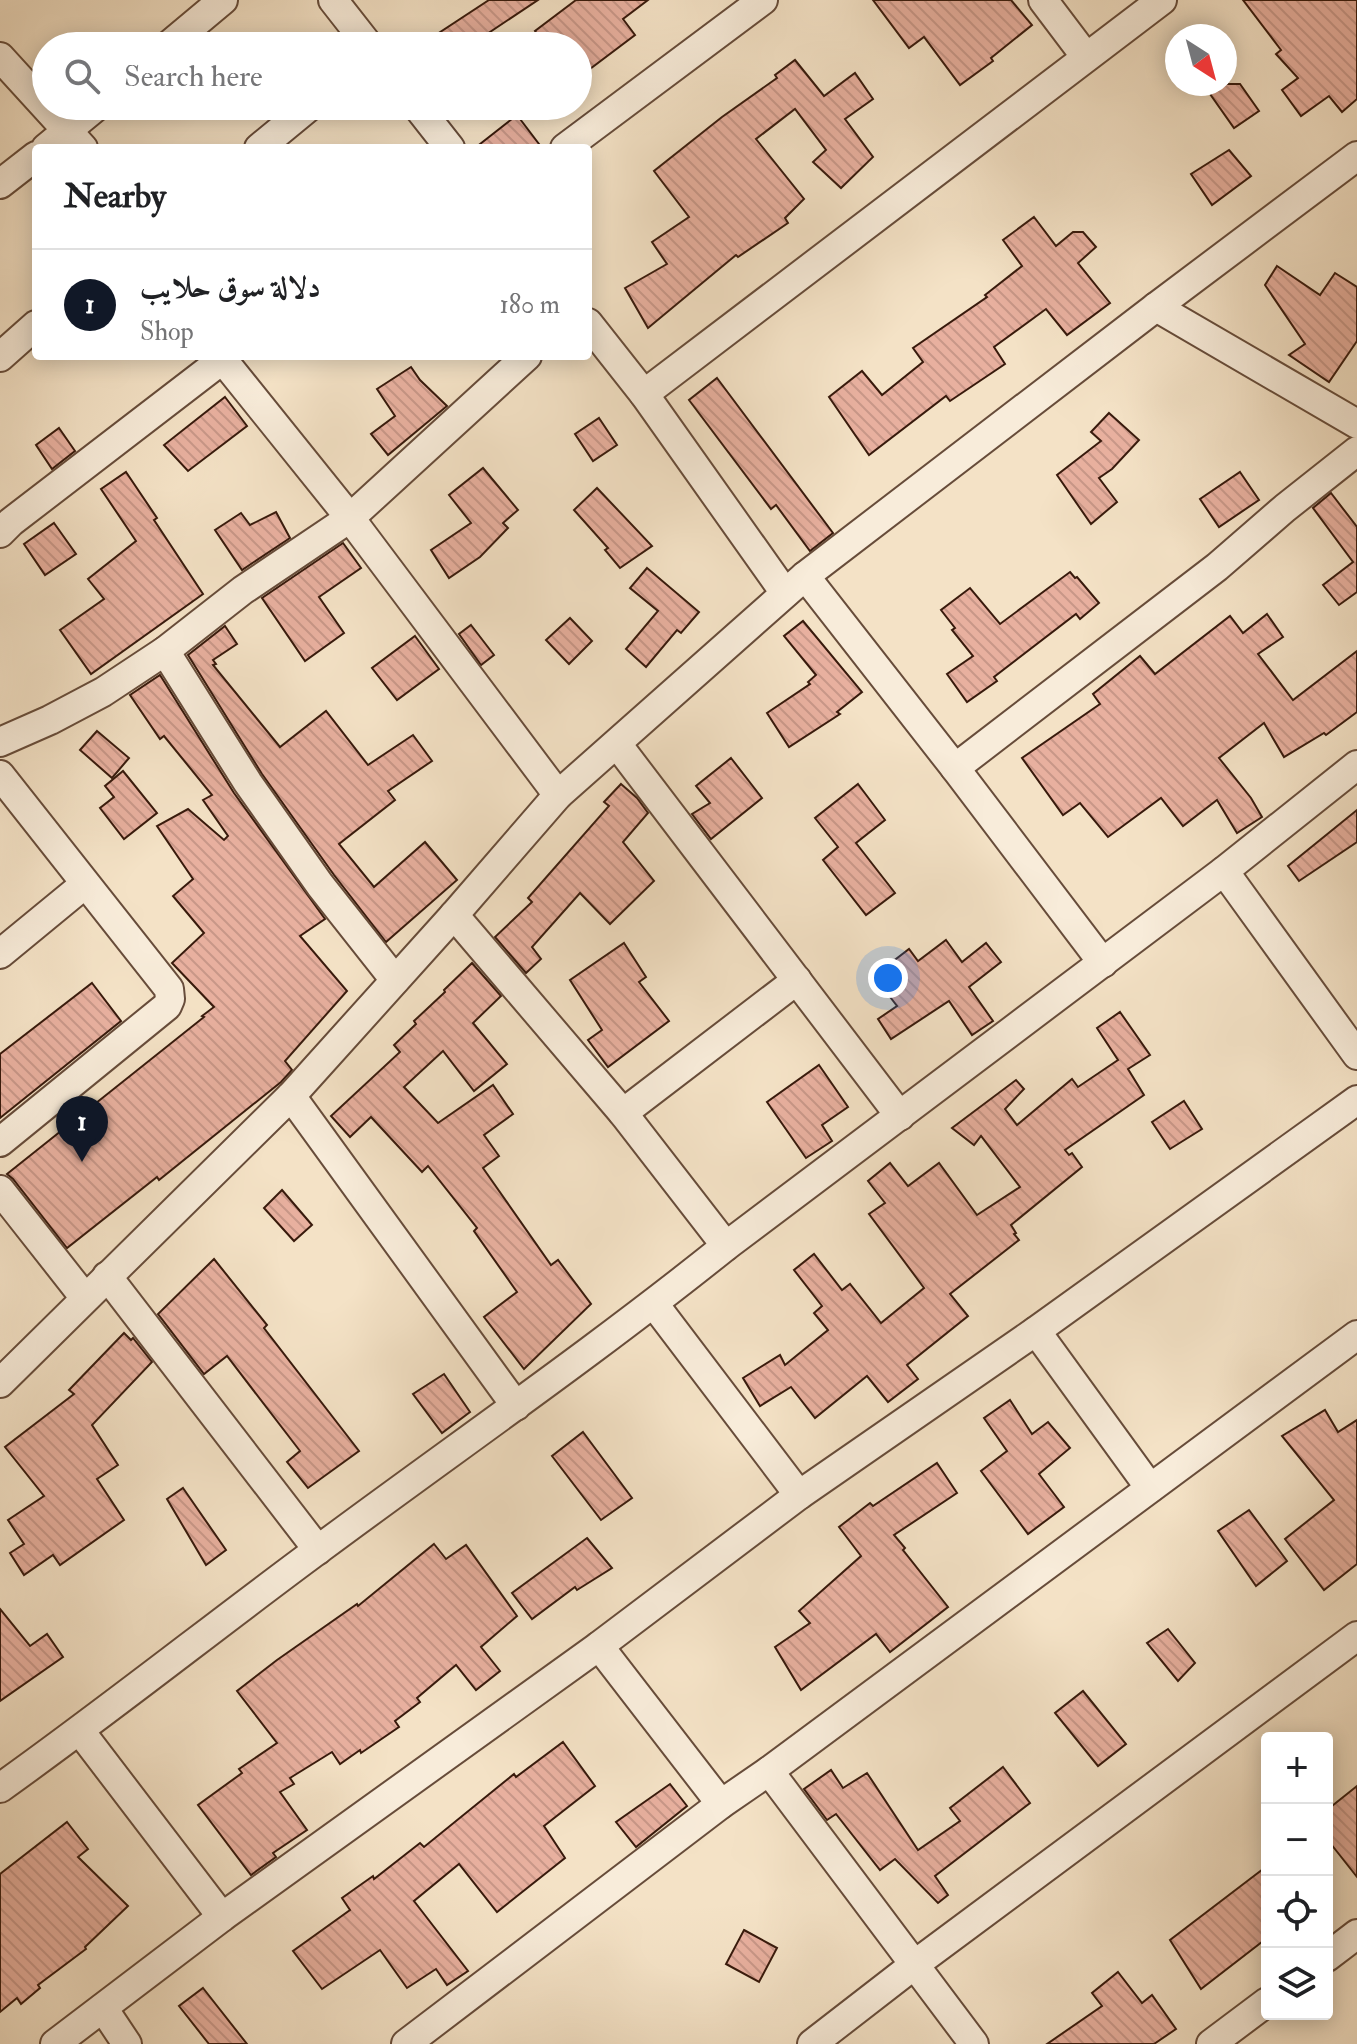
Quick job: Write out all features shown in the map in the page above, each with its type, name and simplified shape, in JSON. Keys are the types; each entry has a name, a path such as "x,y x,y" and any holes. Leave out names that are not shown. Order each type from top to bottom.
{"street":[{"path":"185,32 223,0"},
{"path":"570,144 763,0"},
{"path":"1043,0 1086,57"},
{"path":"644,394 1162,0"},
{"path":"347,5 361,32"},
{"path":"0,57 32,98"},
{"path":"49,120 66,142 85,120"},
{"path":"264,144 293,120"},
{"path":"428,120 447,144"},
{"path":"0,1383 291,1096 558,795 795,584 1357,156"},
{"path":"0,184 32,159"},
{"path":"1156,307 1357,424"},
{"path":"592,328 795,584 955,768 1103,963"},
{"path":"0,357 32,329"},
{"path":"4,521 222,360"},
{"path":"227,360 350,518 558,795"},
{"path":"0,742 103,692 165,651 243,590 350,518 523,360"},
{"path":"955,768 1217,567 1357,451"},
{"path":"165,651 248,783 320,885 395,980"},
{"path":"617,744 900,1116"},
{"path":"0,1788 654,1304 726,1246 1224,871 1357,765"},
{"path":"0,1142 167,1006 170,999 169,989 4,790"},
{"path":"1224,871 1357,1055"},
{"path":"0,954 85,884"},
{"path":"454,915 623,1113 726,1246"},
{"path":"623,1113 797,980"},
{"path":"291,1096 516,1406"},
{"path":"55,2044 222,1917 599,1646 799,1495 1036,1331 1357,1100"},
{"path":"0,1190 85,1298"},
{"path":"107,1276 318,1550"},
{"path":"654,1304 799,1495"},
{"path":"1036,1331 1150,1488"},
{"path":"406,2044 721,1804 1357,1335"},
{"path":"812,2044 1357,1636"},
{"path":"599,1646 721,1804"},
{"path":"80,1731 222,1917"},
{"path":"769,1771 974,2044"},
{"path":"1333,1952 1357,1934"},
{"path":"1211,2044 1261,2006"},
{"path":"103,2008 127,2044"}],"building":[{"path":"489,0 538,0 490,32 440,32"},
{"path":"576,0 648,0 623,19 635,35 592,67 592,32 535,31"},
{"path":"873,0 1011,0 1032,25 991,58 993,61 960,85 924,37 909,48"},
{"path":"1243,0 1357,0 1357,99 1342,112 1329,96 1301,116 1282,90 1298,78 1276,54 1281,50"},
{"path":"795,60 824,96 855,73 873,99 845,119 873,157 841,188 813,162 826,150 795,109 756,139 804,199 785,218 788,223 738,257 736,255 648,328 625,288 667,264 652,242 689,217 654,171 777,78 775,75"},
{"path":"1237,84 1240,84 1259,111 1234,128 1211,96 1237,96"},
{"path":"511,120 521,120 539,144 480,144"},
{"path":"1229,150 1251,176 1212,205 1191,174"},
{"path":"1034,217 1056,246 1073,232 1083,232 1096,247 1078,263 1110,303 1067,335 1046,309 994,347 1005,364 950,401 946,396 869,455 829,397 862,371 882,395 923,362 913,348 987,297 985,295 1022,266 1003,240"},
{"path":"1277,266 1320,295 1335,273 1357,287 1357,341 1329,382 1289,355 1305,344 1265,285"},
{"path":"411,367 447,406 388,455 371,434 395,416 377,389"},
{"path":"717,378 833,533 810,551 776,505 771,509 689,400"},
{"path":"225,397 247,426 188,471 164,445"},
{"path":"1109,413 1139,440 1112,469 1099,478 1117,502 1091,524 1057,475 1101,441 1091,432"},
{"path":"599,418 617,445 593,461 575,434"},
{"path":"59,428 75,451 52,469 36,445"},
{"path":"483,468 518,510 503,523 508,528 480,557 449,578 431,550 471,523 449,495"},
{"path":"126,472 203,594 91,674 60,630 104,599 88,579 136,541 101,489"},
{"path":"1240,472 1259,500 1219,527 1200,499"},
{"path":"597,488 652,546 620,568 605,550 608,548 574,510"},
{"path":"1331,493 1357,527 1357,592 1339,605 1323,585 1353,562 1313,508"},
{"path":"276,512 290,538 242,570 215,530 241,513 250,525"},
{"path":"54,523 76,554 45,575 24,544"},
{"path":"343,543 361,568 319,597 344,633 305,661 262,598"},
{"path":"647,568 699,612 681,633 677,630 646,667 626,649 658,611 630,588"},
{"path":"1070,572 1099,603 1080,619 1076,614 994,677 997,681 967,702 947,674 973,656 941,610 970,588 1000,624"},
{"path":"1267,614 1283,637 1258,654 1293,700 1357,651 1357,712 1326,735 1324,733 1284,757 1264,723 1219,758 1262,817 1237,833 1217,800 1183,826 1161,798 1108,837 1080,803 1063,815 1022,758 1100,704 1093,694 1140,656 1155,674 1230,616 1243,633"},
{"path":"570,618 592,641 569,664 546,640"},
{"path":"803,621 862,692 837,712 840,714 789,747 767,713 810,684 808,682 816,675 784,636"},
{"path":"471,625 494,655 481,665 459,634"},
{"path":"225,626 237,644 213,660 216,664 213,665 280,747 326,711 368,765 413,735 432,761 388,791 395,800 339,844 374,887 425,842 457,880 386,942 262,774 188,655"},
{"path":"415,636 439,669 397,700 372,668"},
{"path":"160,675 234,793 325,919 300,936 347,991 285,1061 292,1070 281,1082 159,1180 157,1177 67,1248 7,1174 214,1007 172,963 204,933 173,896 193,879 157,826 188,809 224,840 228,836 203,800 212,795 164,736 160,739 130,695"},
{"path":"97,731 129,758 112,778 80,750"},
{"path":"731,758 762,798 711,839 692,814 710,803 696,786"},
{"path":"123,771 157,813 124,839 100,808 114,797 105,786"},
{"path":"621,784 648,813 623,842 654,881 610,924 580,893 532,947 541,959 526,973 495,937 532,902 528,898 609,806 604,802"},
{"path":"858,784 885,820 856,843 895,893 866,915 823,860 838,847 815,818"},
{"path":"1357,810 1357,842 1299,881 1288,866"},
{"path":"946,940 962,962 986,943 1001,962 969,987 993,1021 972,1035 949,1001 891,1039 878,1019 897,1006 874,976 909,949 918,961"},
{"path":"624,943 646,977 639,982 669,1021 608,1067 588,1040 602,1030 570,980"},
{"path":"472,963 501,996 473,1023 507,1064 474,1091 443,1051 404,1087 438,1123 493,1085 513,1114 484,1135 499,1156 483,1168 551,1265 558,1260 591,1304 524,1369 484,1317 517,1292 474,1231 477,1228 428,1166 422,1172 371,1117 350,1137 331,1116 400,1052 394,1045"},
{"path":"92,983 121,1021 0,1118 0,1054"},
{"path":"1120,1012 1150,1055 1128,1069 1144,1095 1065,1150 1069,1155 1072,1153 1082,1167 1011,1225 1019,1240 950,1294 968,1316 907,1365 918,1379 888,1402 867,1376 815,1418 791,1387 760,1406 743,1378 780,1355 785,1365 828,1330 814,1313 822,1306 794,1270 814,1254 842,1290 850,1284 881,1323 924,1288 869,1214 885,1203 868,1181 890,1163 908,1186 939,1163 977,1215 1020,1187 981,1136 974,1145 952,1128 1016,1080 1024,1089 1005,1109 1017,1125 1072,1079 1078,1087 1118,1060 1097,1028"},
{"path":"819,1065 848,1107 822,1125 832,1141 806,1158 767,1102"},
{"path":"1184,1101 1202,1129 1170,1149 1152,1122"},
{"path":"282,1190 312,1225 294,1241 264,1208"},
{"path":"214,1259 267,1325 264,1328 359,1451 308,1488 287,1462 300,1451 227,1356 204,1374 158,1314"},
{"path":"124,1333 131,1340 133,1338 152,1362 92,1425 118,1465 97,1479 124,1520 60,1565 53,1555 24,1575 10,1553 24,1544 8,1520 44,1496 5,1447 74,1394 69,1390"},
{"path":"444,1374 470,1412 442,1433 413,1394"},
{"path":"1010,1400 1032,1434 1048,1422 1070,1448 1039,1474 1064,1507 1028,1534 981,1471 1007,1451 984,1418"},
{"path":"1325,1410 1338,1432 1357,1420 1357,1564 1324,1590 1285,1539 1334,1500 1282,1436"},
{"path":"583,1432 632,1498 601,1520 552,1456"},
{"path":"937,1463 957,1493 894,1535 948,1607 890,1652 876,1634 801,1690 775,1647 810,1623 799,1611 861,1556 839,1527 870,1503 873,1506"},
{"path":"183,1488 226,1550 206,1565 167,1499"},
{"path":"1249,1510 1287,1561 1256,1586 1218,1531"},
{"path":"587,1538 612,1568 577,1590 575,1587 532,1619 512,1593"},
{"path":"434,1544 446,1559 466,1545 517,1616 481,1647 500,1671 476,1690 456,1665 417,1698 420,1702 395,1721 399,1727 361,1753 360,1750 340,1764 332,1752 290,1778 294,1784 280,1792 307,1830 273,1853 276,1857 251,1875 198,1805 242,1773 239,1769 277,1743 237,1691 358,1606"},
{"path":"0,1609 30,1646 47,1634 63,1657 0,1701"},
{"path":"1168,1629 1195,1663 1178,1681 1147,1643"},
{"path":"1083,1691 1126,1744 1098,1766 1055,1713"},
{"path":"563,1742 595,1786 544,1826 565,1858 497,1912 459,1864 414,1901 468,1971 447,1985 436,1969 407,1988 380,1950 322,1989 293,1951 350,1910 342,1898 373,1876 374,1879 420,1843 424,1847 514,1774 516,1777"},
{"path":"1003,1767 1030,1803 935,1876 948,1895 938,1903 895,1859 880,1870 836,1814 827,1820 804,1789 831,1770 843,1788 867,1773 918,1850 960,1821 950,1808"},
{"path":"670,1784 687,1806 636,1847 616,1822"},
{"path":"1357,1786 1357,1877 1333,1847 1333,1805"},
{"path":"67,1822 88,1849 78,1857 128,1906 86,1949 38,1985 40,1988 21,2004 17,1998 0,2012 0,1874"},
{"path":"1261,1871 1261,1943 1201,1989 1170,1940"},
{"path":"744,1930 777,1948 759,1982 726,1964"},
{"path":"1118,1972 1142,2003 1152,1995 1176,2029 1154,2044 1047,2044 1102,2006 1092,1993"},
{"path":"203,1988 247,2044 209,2044 179,2006"}],"place":[{"name":"دلالة سوق حلايب","path":"82,1162"}]}
